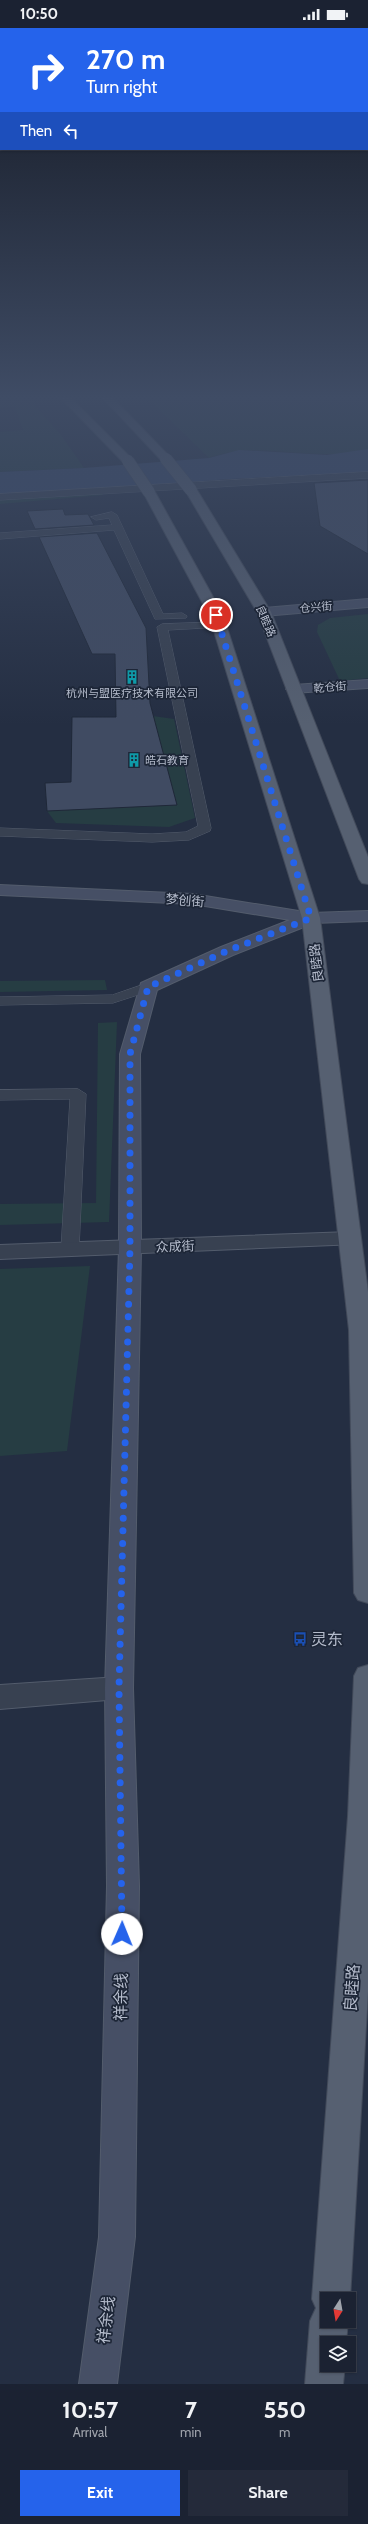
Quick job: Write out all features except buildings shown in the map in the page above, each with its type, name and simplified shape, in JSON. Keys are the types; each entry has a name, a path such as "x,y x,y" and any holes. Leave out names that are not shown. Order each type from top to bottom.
{"main road":[{"name":"良睦路","path":"156,506 217,620 311,918 361,1330 368,1593"},
{"name":"良睦路","path":"201,506 264,612 368,879"},
{"name":"良睦路","path":"331,2292 363,1816 368,1676"},
{"path":"324,2384 325,2372"}],"street":[{"name":"仓兴街","path":"264,612 368,603"},
{"name":"乾仓街","path":"293,689 368,684"},
{"name":"梦创街","path":"0,890 193,899 311,918 368,916"},
{"path":"148,987 227,951 311,918"},
{"name":"祥余线","path":"98,2384 117,2237 123,1886 119,1688 130,1248 130,1054 148,987"},
{"name":"众成街","path":"0,1252 350,1239"},
{"path":"0,1697 119,1688"}],"lane":[{"path":"0,832 152,838 188,836 205,828 205,818 161,622 112,515 96,517"},
{"path":"0,536 117,527"},
{"path":"161,622 217,620"},
{"path":"0,1001 113,999 148,987"},
{"path":"0,1095 78,1094 70,1249"}],"green space":[{"path":"368,614 368,678 340,681 317,632 318,625 330,618"},
{"path":"153,716 174,719 195,818 169,827 56,823 47,811 177,805"},
{"path":"105,980 107,990 0,992 0,981"},
{"path":"117,1022 109,1222 0,1225 0,1204 96,1203 98,1023"},
{"path":"90,1266 67,1451 0,1456 0,1269"}],"place":[{"name":"杭州与盟医疗技术有限公司","path":"132,677"},
{"name":"皓石教育","path":"134,760"},
{"name":"灵东","path":"300,1639"}],"route":[{"path":"122,1934 123,1886 119,1688 130,1248 130,1054 148,987 227,951 311,918 216,615"}]}
